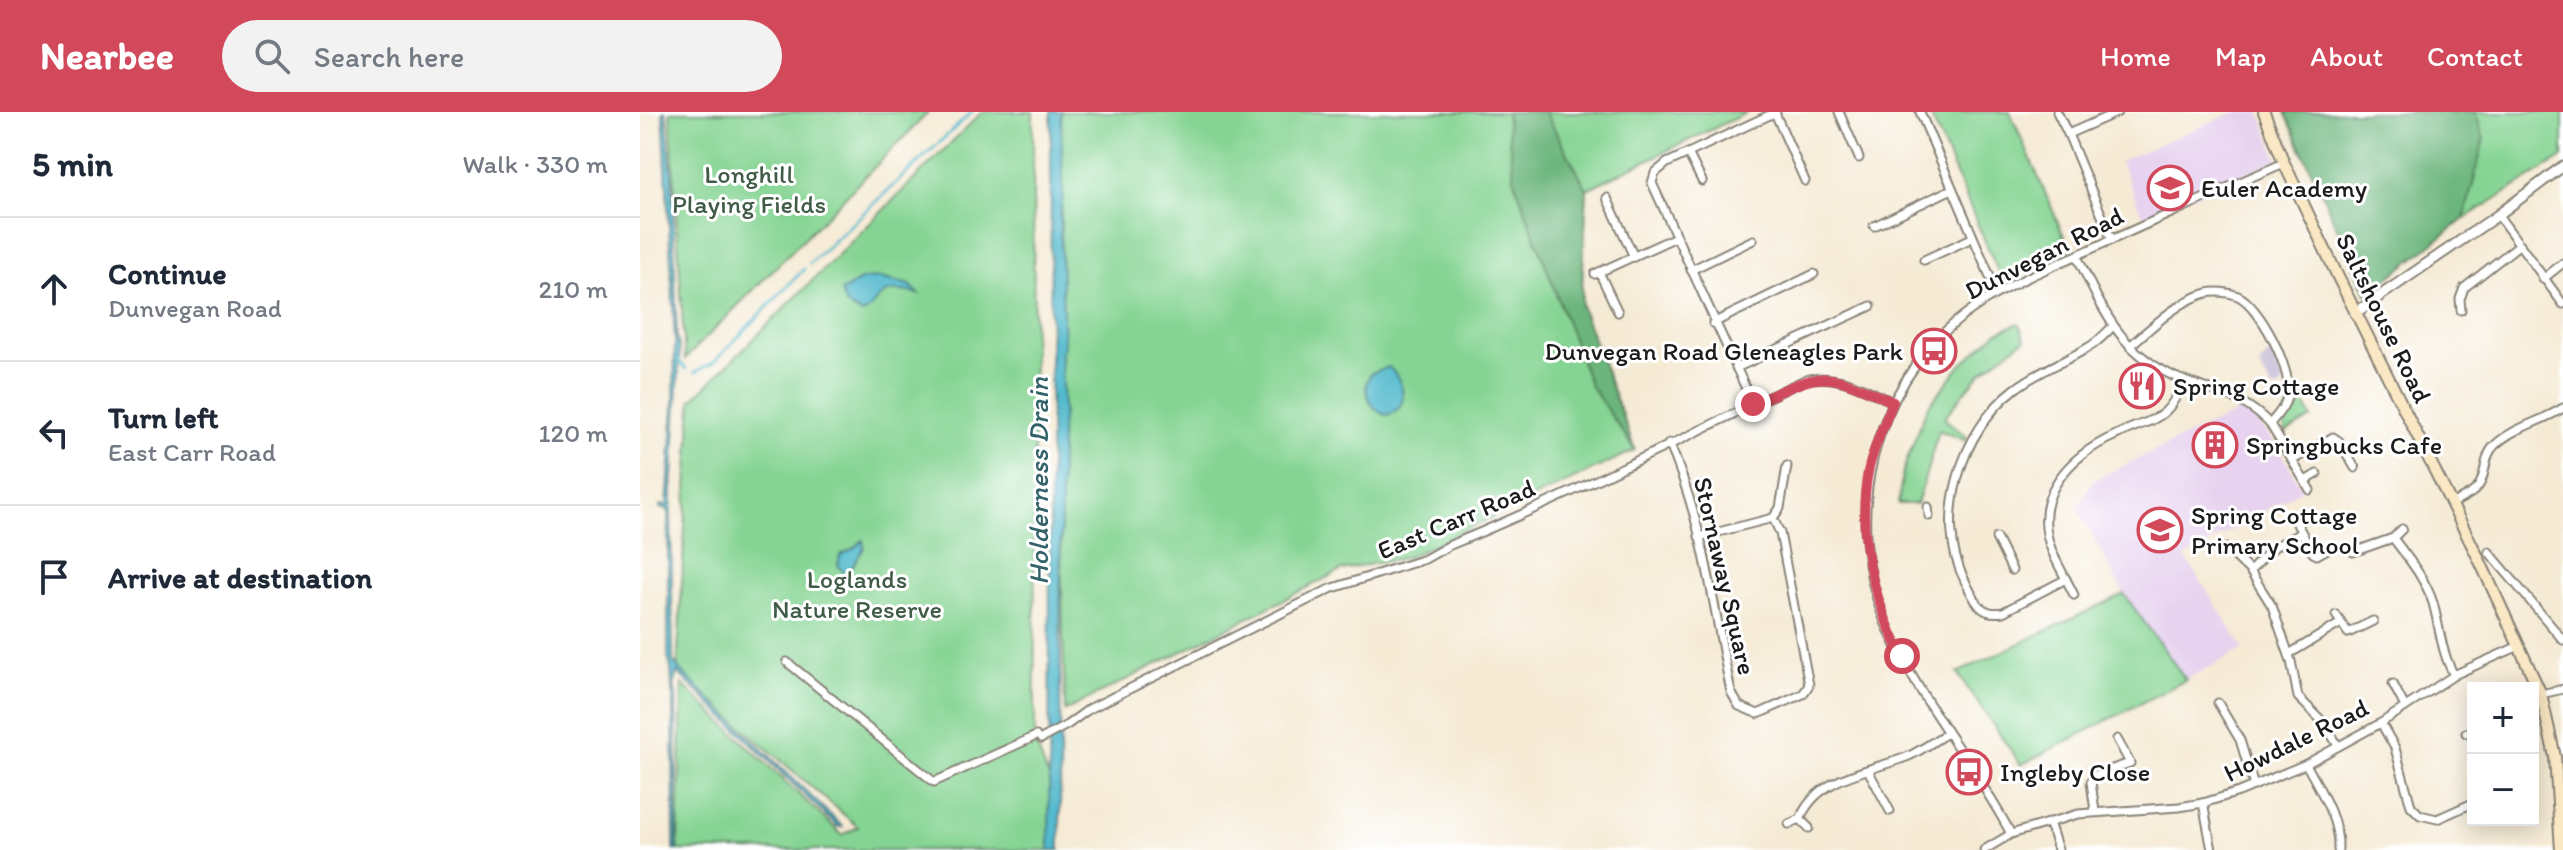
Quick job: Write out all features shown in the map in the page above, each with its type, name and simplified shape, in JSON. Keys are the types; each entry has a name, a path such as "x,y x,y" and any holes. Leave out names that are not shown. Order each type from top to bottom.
{"main road":[{"name":"Saltshouse Road","path":"2264,112 2284,163 2355,313 2451,504 2541,694 2555,757 2561,850"}],"street":[{"path":"1753,404 1713,323 1652,183 1655,173 1667,163 1775,112 1805,181"},
{"path":"1839,112 1859,158"},
{"path":"1920,112 1997,293"},
{"path":"2057,112 2112,240"},
{"path":"2068,134 2118,112"},
{"path":"1688,153 1702,181"},
{"name":"Dunvegan Road","path":"2011,834 1993,798 1947,733 1885,622 1873,585 1867,552 1868,472 1893,402 1912,371 1938,340 1962,317 1997,293 2284,163"},
{"path":"2355,313 2498,215 2563,166"},
{"path":"1874,226 1952,189"},
{"path":"1607,198 1634,257"},
{"path":"2498,215 2563,304"},
{"path":"1618,312 1597,273 1676,237"},
{"path":"1924,260 1972,238"},
{"path":"1691,270 1753,240"},
{"path":"2461,310 2460,299 2464,288 2520,244"},
{"path":"2077,256 2112,327 2130,346 2152,365 2234,398 2270,424 2310,490"},
{"path":"2543,279 2563,263"},
{"path":"1713,323 1814,274"},
{"path":"2130,346 2176,309 2196,298 2220,292 2240,296 2261,320 2280,352 2289,393 2270,424"},
{"path":"1736,368 1871,306"},
{"path":"2066,579 2003,612 1991,614 1982,611 1964,579 1952,547 1952,505 1961,465 1970,446 1982,424 2002,401 2044,370 2092,346 2112,327"},
{"name":"East Carr Road","path":"787,662 934,782 1067,725 1089,709 1330,589 1425,559 1626,468 1669,443 1807,379 1826,376 1845,381 1893,402"},
{"path":"2074,595 2051,550 2047,532 2047,506 2058,480 2068,464 2085,451 2169,411 2183,380"},
{"path":"2451,504 2480,485 2488,455 2495,445 2535,420 2563,408"},
{"path":"2293,460 2333,437 2332,427"},
{"path":"2333,437 2339,441 2355,468"},
{"name":"Stornaway Square","path":"1669,443 1681,472 1699,537 1731,692 1745,711 1763,713 1803,694 1809,685 1780,533 1773,518"},
{"path":"1699,537 1773,518 1780,508 1783,470"},
{"path":"2305,481 2317,474"},
{"path":"2297,524 2313,553 2317,555 2333,546"},
{"path":"2353,552 2393,538 2402,529"},
{"path":"2250,571 2274,547 2301,533"},
{"path":"1996,538 2012,570"},
{"path":"2393,538 2419,573 2432,600 2445,658 2454,675"},
{"path":"2226,548 2250,571 2272,606 2289,654 2298,697 2326,725 2338,746"},
{"path":"2489,552 2563,640"},
{"path":"2336,615 2348,633 2373,621"},
{"path":"2289,654 2341,623"},
{"name":"Howdale Road","path":"1984,850 2011,834 2095,811 2179,807 2203,803 2254,786 2306,764 2381,723 2454,675 2519,646"},
{"path":"2393,684 2405,707"},
{"path":"2541,694 2563,689"},
{"path":"2218,703 2240,740 2254,786"},
{"path":"2381,723 2395,748 2411,806 2420,815 2437,819 2467,806"},
{"path":"1789,824 1800,819 1806,804 1820,791 1843,778 1912,755 1947,733"},
{"path":"2095,811 2091,782 2095,775 2130,763 2117,739"},
{"path":"2306,764 2333,824 2339,842 2338,850"},
{"path":"1868,770 1890,811"},
{"path":"2203,803 2212,850"},
{"path":"1800,819 1809,828"},
{"path":"2049,822 2058,850"}],"shaded area":[{"name":"Euler Academy","path":"2235,112 2260,112 2278,160 2143,216 2120,161"},
{"path":"2270,353 2283,380 2282,387 2272,390 2259,365"},
{"name":"Spring Cottage Primary School","path":"2242,410 2279,448 2302,489 2185,557 2244,649 2185,680 2124,594 2078,508 2092,481"}],"green space":[{"name":"Longhill Playing Fields","path":"670,112 929,112 685,359"},
{"name":"Loglands Nature Reserve","path":"982,112 1033,112 1035,742 1049,779 1053,850 678,850 682,684 842,835 858,827 677,671 692,400"},
{"path":"1061,112 1748,112 1587,189 1581,306 1635,450 1408,557 1342,570 1065,711 1061,549"},
{"path":"1506,112 1545,112 1587,189 1581,306 1635,450 1590,385 1514,180"},
{"path":"1929,112 2010,112 2070,250 2000,276"},
{"path":"2285,112 2475,112 2484,139 2464,219 2367,295"},
{"path":"2475,112 2563,112 2563,157 2464,219 2483,139"},
{"path":"2019,323 2025,339 1981,372 1944,418 1967,437 1966,441 1939,430 1917,504 1898,504 1903,471 1927,407 1962,364 1997,332"},
{"path":"2294,395 2299,395 2312,418 2285,433 2284,418"},
{"path":"2124,594 2186,680 2021,765 1957,673"}],"water":[{"path":"663,112 666,112 672,176 677,338 680,349 671,514 673,661 843,827 838,827 677,672 674,686 677,850 674,850 673,696 668,658 668,509 660,508 660,505 667,505 675,344"},
{"path":"1051,112 1061,112 1063,196 1060,215 1064,346 1061,353 1060,850 1049,850"},
{"path":"880,278 910,285 919,294 887,292 863,314 846,304 841,291 863,279"},
{"path":"1389,367 1399,379 1403,394 1400,407 1386,415 1371,403 1366,384 1371,373"},
{"path":"863,540 864,548 846,576 838,565 840,555"}],"waterway":[{"path":"810,263 972,112"},
{"path":"695,372 713,363 804,269"},
{"path":"678,360 686,369"}],"place":[{"name":"Euler Academy","path":"2170,188"},
{"name":"Dunvegan Road Gleneagles Park","path":"1934,351"},
{"name":"Spring Cottage","path":"2142,386"},
{"name":"Springbucks Cafe","path":"2215,445"},
{"name":"Spring Cottage Primary School","path":"2160,530"},
{"name":"Ingleby Close","path":"1969,772"}],"route":[{"path":"1753,404 1807,379 1826,376 1893,402 1868,472 1867,552 1873,585 1885,622 1902,656"}],"water label":[{"name":"Holderness Drain","path":"1038,481"}]}
